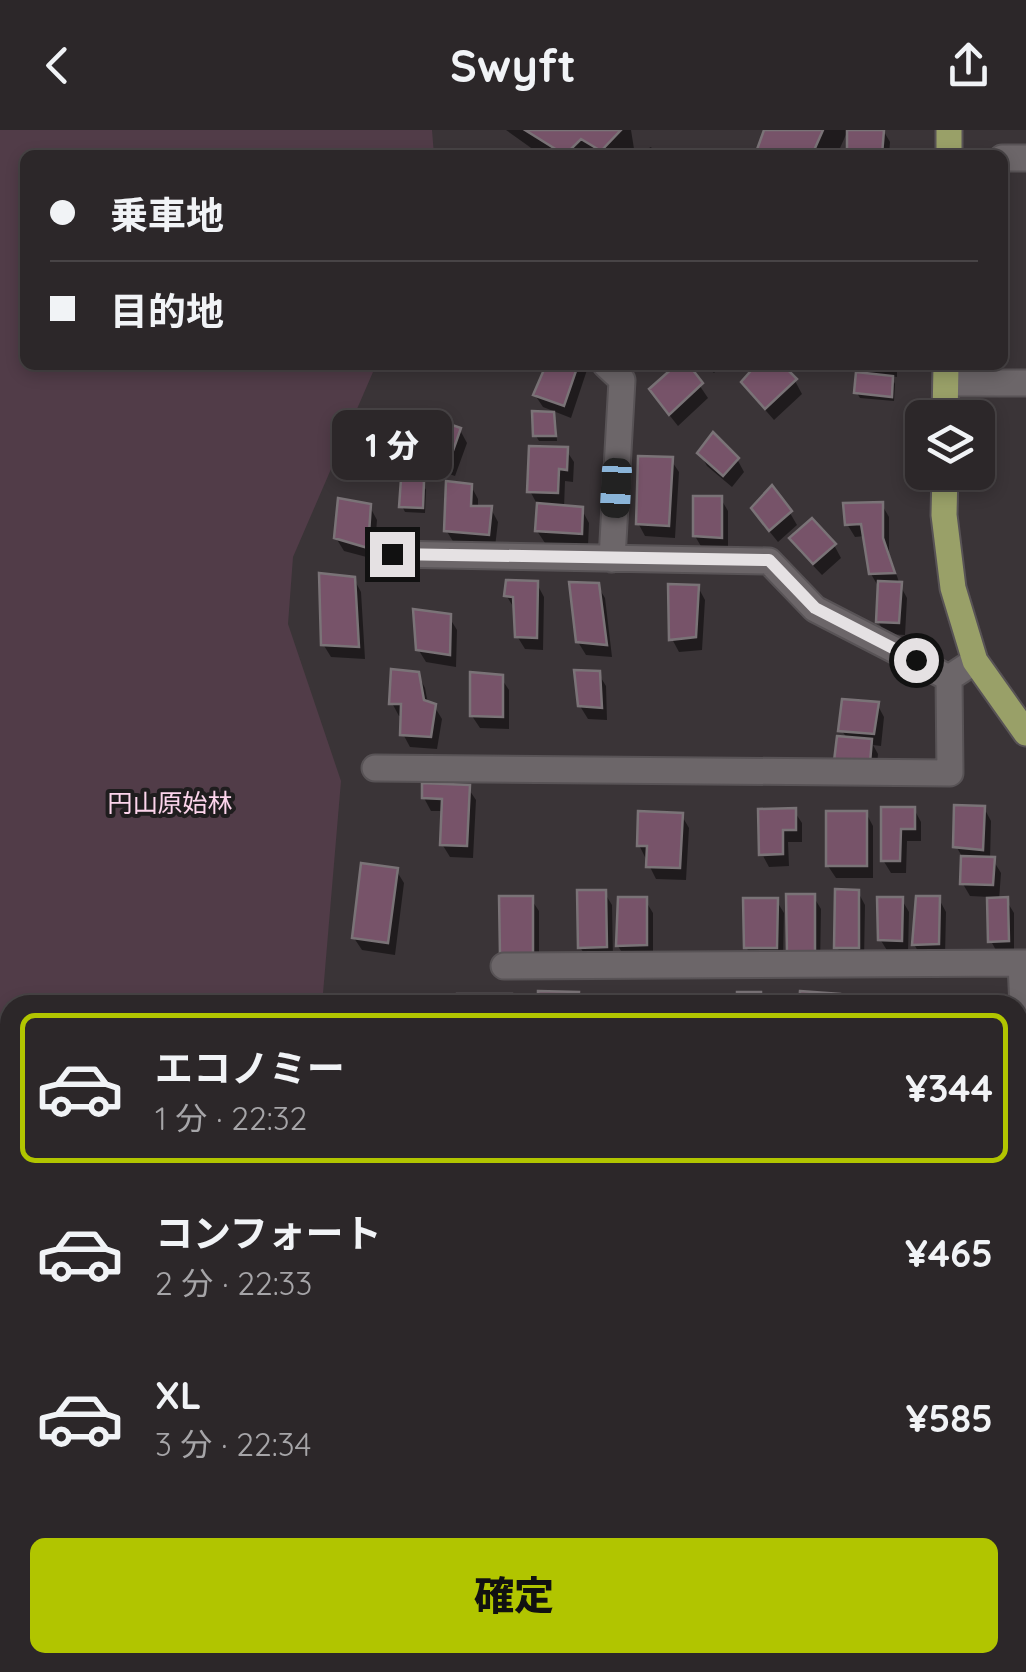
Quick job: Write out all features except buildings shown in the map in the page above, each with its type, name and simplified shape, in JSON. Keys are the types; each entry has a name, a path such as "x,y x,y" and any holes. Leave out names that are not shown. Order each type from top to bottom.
{"main road":[{"path":"945,400 946,374"},
{"path":"944,490 953,588 975,661 1024,727"}],"street":[{"path":"611,370 622,380 612,559"},
{"path":"946,374 1026,382"},
{"path":"392,554 769,560 815,608 949,678"},
{"path":"949,678 975,661"},
{"path":"375,768 950,773 949,678"},
{"path":"504,966 1024,964 1025,995"}],"green space":[{"name":"円山原始林","path":"0,130 432,130 434,150 20,150 20,370 374,370 293,557 288,624 341,781 323,995 0,995"}],"route":[{"path":"392,554 769,560 815,608 916,660"}]}
